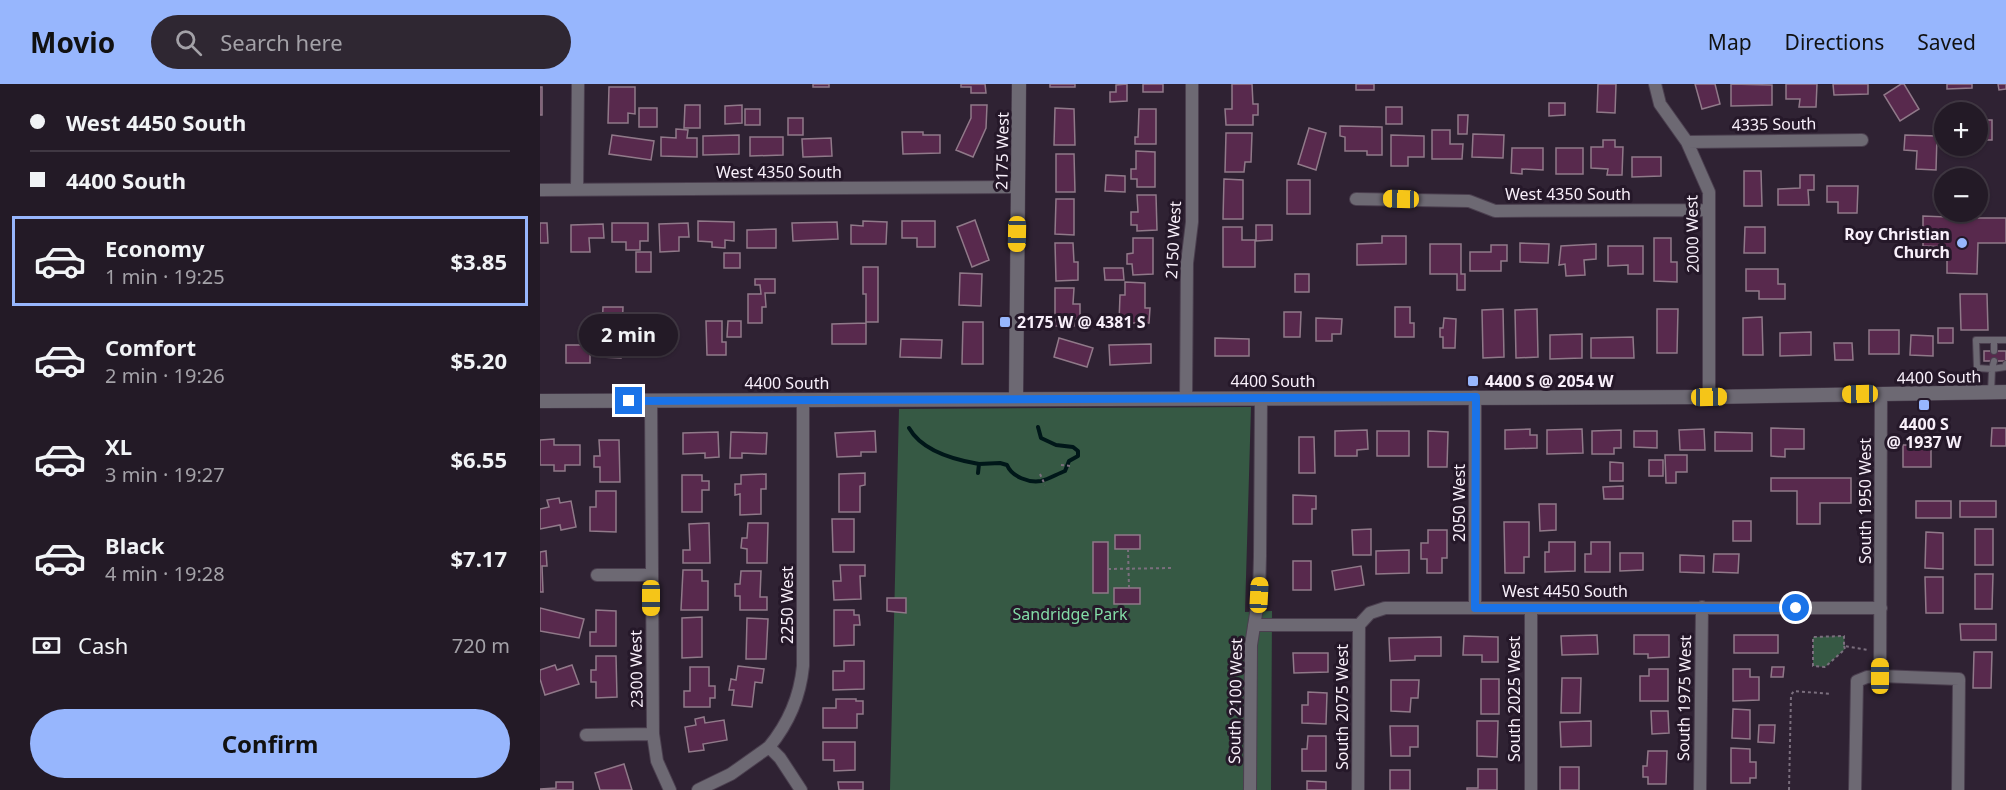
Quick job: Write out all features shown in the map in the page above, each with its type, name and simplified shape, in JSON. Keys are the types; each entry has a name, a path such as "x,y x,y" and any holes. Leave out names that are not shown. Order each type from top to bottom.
{"street":[{"path":"577,190 578,84"},
{"name":"2175 West","path":"1016,399 1019,84"},
{"name":"2150 West","path":"1186,398 1187,263 1192,222 1192,84"},
{"name":"2000 West","path":"1654,84 1660,104 1687,142 1709,192 1709,397"},
{"name":"4335 South","path":"1687,142 1862,140"},
{"name":"West 4350 South","path":"540,190 1018,187"},
{"name":"West 4350 South","path":"1356,199 1469,201 1495,211 1709,210"},
{"name":"4400 South","path":"540,401 1709,397 2006,392"},
{"name":"South 1950 West","path":"1880,676 1881,394"},
{"name":"2050 West","path":"1475,608 1476,397"},
{"name":"South 2100 West","path":"1250,790 1251,645 1259,595 1261,398"},
{"name":"2250 West","path":"769,747 789,718 802,674 803,400"},
{"name":"2300 West","path":"651,401 653,734 657,760 670,790"},
{"path":"597,575 651,575"},
{"name":"South 1975 West","path":"1700,790 1702,607"},
{"name":"West 4450 South","path":"1359,625 1370,613 1385,608 1881,608"},
{"name":"South 2025 West","path":"1530,790 1531,608"},
{"path":"1254,625 1359,625"},
{"name":"South 2075 West","path":"1358,790 1359,625"},
{"path":"1855,790 1857,681 1880,676 1959,679 1958,790"},
{"path":"586,735 653,734"},
{"path":"698,790 730,774 769,747 780,758 801,790"}],"lane":[{"path":"2006,340 1976,340 1977,368 1992,369 2005,367 2006,364"},
{"path":"1994,340 1994,351"},
{"path":"1991,393 1994,361"}],"path":[{"path":"1061,465 1071,466"},
{"path":"1040,474 1045,486"},
{"path":"1128,549 1129,588"},
{"path":"1108,569 1173,568"},
{"path":"1813,636 1844,636 1844,646 1845,648 1825,667 1813,666 1813,636"},
{"path":"1844,646 1870,651"},
{"path":"1789,790 1791,694 1794,691 1831,694"}],"green space":[{"name":"Sandridge Park","path":"1251,407 1245,612 1272,611 1271,790 890,790 899,409"},
{"path":"1844,636 1845,649 1825,667 1813,666 1813,637"}],"building":[{"path":"813,84 829,84 829,87 813,87"},
{"path":"961,84 985,84 986,93 971,93 971,87 961,87"},
{"path":"1050,84 1075,84 1075,87 1050,87"},
{"path":"1127,84 1127,101 1110,102 1110,92 1116,92 1116,85"},
{"path":"1143,84 1163,84 1163,92 1143,92"},
{"path":"1232,84 1252,84 1253,104 1258,104 1258,115 1253,115 1253,125 1226,125 1225,109 1232,109"},
{"path":"1356,84 1374,84 1374,90 1356,90"},
{"path":"1598,84 1616,84 1615,113 1597,112"},
{"path":"1695,84 1715,84 1720,104 1702,109"},
{"path":"1731,84 1772,85 1772,105 1731,106"},
{"path":"1786,84 1817,84 1816,107 1799,107 1800,99 1786,99"},
{"path":"1833,84 1868,84 1868,94 1834,95"},
{"path":"1904,84 1919,109 1900,121 1884,95"},
{"path":"1947,84 1972,84 1972,88 1947,89"},
{"path":"1998,84 2006,84 2006,89 1999,90"},
{"path":"540,87 542,87 542,115 540,115"},
{"path":"609,87 635,87 635,114 628,113 628,123 608,123"},
{"path":"1549,103 1565,103 1565,115 1549,116"},
{"path":"685,105 700,105 700,128 684,128"},
{"path":"742,105 742,123 725,124 725,106"},
{"path":"971,105 987,105 986,128 973,157 956,150 971,118"},
{"path":"1386,107 1402,107 1402,124 1386,124"},
{"path":"639,108 657,108 657,127 639,127"},
{"path":"1055,108 1074,109 1075,145 1054,145"},
{"path":"745,109 760,109 760,125 745,125"},
{"path":"1139,109 1156,109 1156,144 1135,144 1135,137 1138,137"},
{"path":"1458,115 1468,115 1467,134 1458,134"},
{"path":"788,118 803,118 803,135 788,135"},
{"path":"1988,120 1992,120 1992,140 1988,140"},
{"path":"1340,126 1382,127 1382,155 1367,155 1367,151 1345,151 1345,137 1340,136"},
{"path":"1309,128 1326,133 1316,170 1298,164"},
{"path":"676,129 688,130 687,138 697,138 697,157 661,156 661,137 676,138"},
{"path":"1432,130 1450,130 1450,144 1463,144 1462,159 1432,159"},
{"path":"902,132 940,135 940,153 903,154"},
{"path":"1226,133 1252,133 1251,162 1245,162 1244,172 1225,172"},
{"path":"1473,134 1504,135 1503,158 1472,157"},
{"path":"612,135 654,141 651,160 609,154"},
{"path":"739,135 739,154 703,155 703,136"},
{"path":"1391,135 1424,136 1424,157 1408,157 1408,166 1391,166"},
{"path":"1905,135 1934,136 1936,168 1916,169 1917,151 1904,150"},
{"path":"750,137 783,137 783,155 750,156"},
{"path":"831,138 832,156 803,157 802,139"},
{"path":"1603,140 1615,140 1615,147 1623,147 1622,175 1607,175 1608,169 1591,168 1591,147 1603,147"},
{"path":"1512,148 1543,148 1543,170 1522,169 1522,174 1511,173"},
{"path":"1556,148 1583,148 1583,174 1556,174"},
{"path":"1136,151 1155,152 1155,187 1137,187 1137,179 1131,179 1131,169 1136,169"},
{"path":"1056,154 1074,154 1075,192 1056,192"},
{"path":"1632,157 1661,157 1661,176 1632,177"},
{"path":"1744,171 1761,171 1762,206 1744,206"},
{"path":"1106,175 1125,176 1125,192 1105,191"},
{"path":"1800,175 1814,175 1814,190 1808,190 1809,205 1778,205 1778,189 1800,188"},
{"path":"1224,179 1243,180 1243,219 1223,219"},
{"path":"1287,180 1310,180 1310,214 1287,214"},
{"path":"1827,186 1858,186 1857,213 1838,213 1838,202 1827,202"},
{"path":"1137,195 1156,195 1157,230 1137,231 1137,225 1131,225 1131,212 1138,212"},
{"path":"1056,199 1074,199 1074,235 1055,234"},
{"path":"1923,216 1934,216 1934,222 1988,222 1988,218 2006,218 2006,243 1978,243 1977,274 1947,273 1947,247 1923,246"},
{"path":"975,220 989,260 972,267 957,227"},
{"path":"698,221 734,222 734,241 725,240 725,248 712,247 712,242 698,241"},
{"path":"863,221 887,222 886,244 851,244 851,225 863,226"},
{"path":"902,221 935,221 935,247 917,247 917,238 902,238"},
{"path":"837,222 838,239 793,241 792,223"},
{"path":"540,223 547,223 548,243 540,243"},
{"path":"612,223 648,223 648,241 640,241 640,250 626,250 626,242 612,242"},
{"path":"688,223 689,237 679,237 679,251 660,252 659,224"},
{"path":"603,224 604,238 589,238 590,252 571,252 571,225"},
{"path":"1256,225 1272,225 1272,240 1256,241"},
{"path":"1223,227 1242,227 1242,240 1255,240 1255,267 1223,267"},
{"path":"1745,227 1765,227 1765,253 1744,253"},
{"path":"776,229 776,248 747,248 747,230"},
{"path":"1382,236 1406,236 1406,264 1357,265 1357,244 1382,243"},
{"path":"1133,238 1153,238 1153,274 1133,275 1132,264 1127,264 1127,254 1133,253"},
{"path":"1654,238 1671,238 1671,262 1677,262 1677,282 1654,281"},
{"path":"1055,243 1073,243 1074,262 1078,262 1078,280 1056,281"},
{"path":"1520,243 1549,244 1548,263 1520,262"},
{"path":"1430,244 1461,244 1461,274 1465,274 1465,290 1457,290 1457,274 1430,274"},
{"path":"1596,244 1596,259 1584,260 1585,275 1566,276 1565,264 1559,265 1561,246"},
{"path":"1491,245 1507,245 1507,261 1501,261 1501,271 1470,271 1470,252 1491,252"},
{"path":"1608,246 1643,246 1643,274 1628,274 1628,265 1608,266"},
{"path":"636,252 651,252 651,272 636,272"},
{"path":"724,253 740,253 740,268 724,268"},
{"path":"863,267 878,267 878,322 866,322"},
{"path":"1104,268 1123,268 1124,280 1105,280"},
{"path":"1746,269 1778,269 1778,284 1785,284 1785,299 1759,299 1759,291 1746,291"},
{"path":"960,273 982,274 981,306 959,305"},
{"path":"1295,274 1309,274 1309,292 1295,292"},
{"path":"755,279 775,279 775,293 765,293 766,307 762,307 762,323 748,323 748,294 761,294 760,285 755,285"},
{"path":"1125,282 1145,283 1145,308 1150,308 1149,323 1119,323 1120,295 1125,295"},
{"path":"1055,288 1074,288 1073,304 1080,304 1080,319 1074,319 1074,326 1055,326"},
{"path":"1960,294 1987,294 1988,330 1961,330"},
{"path":"603,307 623,307 621,358 601,357"},
{"path":"1395,307 1410,307 1410,323 1414,323 1414,337 1395,337"},
{"path":"1503,309 1504,357 1483,358 1482,310"},
{"path":"1537,309 1538,357 1516,358 1515,310"},
{"path":"1657,309 1678,309 1677,353 1657,353"},
{"path":"1284,312 1301,312 1300,337 1284,337"},
{"path":"1762,317 1763,355 1743,355 1743,318"},
{"path":"1316,318 1342,319 1341,334 1332,334 1332,341 1316,341"},
{"path":"1444,318 1456,319 1455,348 1443,348 1440,328 1443,328"},
{"path":"706,321 722,321 722,342 726,342 726,355 707,355"},
{"path":"728,321 741,321 741,337 727,337"},
{"path":"963,322 983,322 983,364 962,364"},
{"path":"866,323 866,344 832,344 832,324"},
{"path":"634,325 669,325 669,349 648,349 648,343 634,343"},
{"path":"1938,328 1953,328 1953,343 1938,343"},
{"path":"1869,330 1899,330 1899,354 1869,354"},
{"path":"1811,332 1811,355 1780,356 1780,333"},
{"path":"1582,334 1582,358 1550,359 1550,335"},
{"path":"1911,335 1933,336 1933,356 1910,355"},
{"path":"1633,337 1634,358 1591,358 1591,338"},
{"path":"1059,338 1093,348 1087,367 1054,357"},
{"path":"1215,338 1249,339 1249,356 1215,356"},
{"path":"901,339 942,340 941,358 900,357"},
{"path":"1834,343 1852,343 1853,360 1835,360"},
{"path":"1151,344 1151,363 1110,365 1109,345"},
{"path":"566,345 590,345 590,363 566,363"},
{"path":"1984,351 2006,351 2006,361 1984,361"},
{"path":"1771,428 1804,429 1804,449 1785,449 1785,457 1771,456"},
{"path":"1992,428 2006,428 2006,446 1991,446"},
{"path":"1530,429 1530,435 1537,435 1537,448 1505,449 1505,430"},
{"path":"1582,429 1583,453 1547,454 1547,430"},
{"path":"1704,429 1705,450 1680,450 1679,430"},
{"path":"1367,430 1368,449 1357,450 1357,456 1335,456 1335,431"},
{"path":"1621,430 1621,448 1614,448 1614,454 1592,454 1592,431"},
{"path":"875,431 876,452 861,452 861,456 837,457 835,433"},
{"path":"1377,431 1409,431 1409,456 1377,456"},
{"path":"1428,431 1448,432 1447,467 1428,467"},
{"path":"1634,431 1657,431 1657,448 1634,447"},
{"path":"718,432 719,457 705,458 705,453 683,454 683,433"},
{"path":"731,432 767,433 766,454 742,453 742,458 730,458"},
{"path":"1715,432 1752,433 1752,451 1715,451"},
{"path":"1299,437 1314,437 1315,473 1299,473"},
{"path":"554,439 554,445 580,445 580,465 565,465 565,471 554,471 554,465 540,465 540,440"},
{"path":"599,440 619,440 620,482 600,482 600,467 594,467 594,456 600,456"},
{"path":"1903,445 1931,445 1931,467 1903,467"},
{"path":"1665,455 1687,455 1687,472 1676,472 1676,483 1666,483"},
{"path":"1649,460 1663,460 1663,476 1649,476"},
{"path":"1610,462 1623,463 1623,481 1610,481"},
{"path":"865,473 865,485 860,486 860,512 839,512 839,474"},
{"path":"766,474 766,489 761,489 761,514 740,515 740,494 735,495 735,484 741,484 741,475"},
{"path":"682,475 702,475 702,481 709,481 709,490 702,490 702,512 682,512"},
{"path":"1771,478 1851,478 1851,503 1820,503 1820,524 1797,524 1797,491 1771,491"},
{"path":"1623,486 1623,499 1604,499 1603,487"},
{"path":"596,491 616,491 616,532 590,531 590,507 596,507"},
{"path":"1293,495 1316,496 1316,509 1312,509 1312,524 1293,524"},
{"path":"559,498 560,503 571,501 576,527 561,530 560,525 540,529 540,509 549,507 547,500"},
{"path":"1916,501 1951,501 1951,518 1916,518"},
{"path":"1960,501 1996,501 1996,517 1960,517"},
{"path":"1539,504 1556,504 1556,530 1540,531"},
{"path":"832,519 854,519 854,552 833,552"},
{"path":"1733,521 1751,521 1751,541 1733,541"},
{"path":"1504,522 1529,522 1529,557 1524,557 1524,573 1505,573"},
{"path":"709,523 710,563 683,563 683,550 690,550 689,524"},
{"path":"748,523 768,523 767,563 747,563 747,549 741,548 742,538 747,538"},
{"path":"1371,529 1371,555 1353,555 1352,530"},
{"path":"1975,529 1993,529 1993,565 1975,565"},
{"path":"1428,530 1447,530 1447,558 1442,558 1442,573 1427,573 1427,559 1421,559 1421,543 1428,543"},
{"path":"1926,532 1943,533 1943,569 1925,568"},
{"path":"1115,535 1140,535 1140,549 1115,549"},
{"path":"1093,542 1108,542 1108,593 1093,593"},
{"path":"1549,542 1575,542 1575,571 1545,572 1545,552 1549,552"},
{"path":"1591,542 1610,542 1610,572 1585,572 1585,554 1591,554"},
{"path":"1409,550 1409,573 1376,574 1376,551"},
{"path":"546,551 547,566 542,566 543,592 540,592 540,552"},
{"path":"1620,553 1643,553 1643,570 1620,571"},
{"path":"1714,554 1739,554 1738,573 1713,572"},
{"path":"1680,555 1704,556 1704,573 1680,572"},
{"path":"1293,561 1311,561 1311,590 1293,590"},
{"path":"840,565 865,565 865,576 860,576 861,599 834,600 833,581 841,581"},
{"path":"1361,566 1364,585 1335,590 1332,571"},
{"path":"683,570 702,570 702,581 708,581 708,610 681,610"},
{"path":"741,571 761,571 760,597 767,597 767,610 740,610 740,596 735,596 735,584 740,584"},
{"path":"1975,574 1993,574 1992,609 1975,609"},
{"path":"1925,577 1943,577 1943,613 1926,613"},
{"path":"1114,588 1140,588 1140,604 1114,604"},
{"path":"887,598 906,598 906,613 887,611"},
{"path":"540,608 584,619 579,638 540,631"},
{"path":"596,610 616,611 616,646 590,646 590,632 596,632"},
{"path":"834,610 854,610 854,615 859,615 860,625 854,625 854,645 834,646"},
{"path":"702,617 702,657 682,658 682,618"},
{"path":"747,618 768,619 766,659 746,659"},
{"path":"1960,624 1996,624 1996,640 1961,640"},
{"path":"1597,635 1598,654 1562,655 1561,636"},
{"path":"1634,635 1669,635 1669,657 1648,658 1648,654 1634,654"},
{"path":"1734,635 1778,635 1778,653 1734,653"},
{"path":"1464,636 1498,637 1498,662 1482,662 1482,655 1463,655"},
{"path":"1441,637 1441,656 1415,656 1415,660 1390,661 1389,638"},
{"path":"1974,652 1992,652 1991,688 1973,688"},
{"path":"1293,653 1328,653 1328,672 1294,673"},
{"path":"596,656 616,656 617,697 596,698 596,682 591,682 591,670 596,670"},
{"path":"844,661 864,661 864,689 833,690 833,671 844,671"},
{"path":"555,665 557,670 572,665 579,684 545,695 540,670"},
{"path":"738,666 764,669 762,683 755,682 752,707 732,705 734,690 729,690 731,679 736,680"},
{"path":"690,667 709,667 709,686 715,686 715,698 710,698 710,707 684,707 684,691 690,691"},
{"path":"1772,667 1784,667 1783,677 1771,677"},
{"path":"1649,669 1668,669 1668,701 1640,701 1640,676 1649,676"},
{"path":"1733,669 1750,669 1750,677 1759,677 1759,700 1733,701"},
{"path":"1562,678 1581,678 1580,713 1561,713"},
{"path":"1481,679 1499,679 1499,714 1481,714"},
{"path":"1391,680 1419,680 1418,698 1411,698 1410,712 1391,711"},
{"path":"1308,692 1327,693 1326,724 1302,723 1302,705 1308,705"},
{"path":"836,699 863,701 863,714 857,714 857,728 823,728 823,708 836,708"},
{"path":"1733,709 1750,710 1750,739 1732,738"},
{"path":"1651,711 1668,711 1669,733 1652,734"},
{"path":"704,717 705,723 724,720 727,740 703,744 704,750 689,752 685,727 696,725 695,719"},
{"path":"1477,721 1498,721 1497,757 1477,756"},
{"path":"1591,721 1591,746 1561,747 1560,722"},
{"path":"1759,725 1775,725 1774,743 1758,742"},
{"path":"1390,726 1418,726 1418,747 1410,747 1410,756 1391,756"},
{"path":"1308,736 1326,736 1326,771 1302,771 1302,749 1307,749"},
{"path":"823,742 855,742 855,770 834,771 834,760 823,760"},
{"path":"1731,748 1750,749 1750,762 1756,762 1756,778 1750,778 1750,783 1731,783"},
{"path":"1648,751 1667,751 1666,784 1648,784 1648,777 1643,777 1643,766 1647,766"},
{"path":"624,764 632,790 600,790 595,773"},
{"path":"1560,767 1579,767 1579,790 1560,790"},
{"path":"1478,769 1497,769 1497,790 1467,790 1467,788 1478,788"},
{"path":"1390,770 1410,770 1410,790 1390,790"},
{"path":"1307,781 1326,782 1326,790 1307,790"},
{"path":"556,782 573,782 573,790 540,790 556,788"},
{"path":"838,782 863,782 863,790 839,790"}],"waterway":[{"path":"978,473 979,464 1000,463 1007,465 1013,473 1026,480 1044,480 1065,471 1069,461 1078,456 1078,451 1073,447 1056,445 1041,438 1038,427"},
{"path":"909,428 922,443 940,453 979,464"}],"place":[{"name":"Roy Christian Church","path":"1962,243"},
{"name":"2175 W @ 4381 S","path":"1005,322"},
{"name":"4400 S @ 2054 W","path":"1473,381"},
{"name":"4400 S @ 1937 W","path":"1924,405"}],"route":[{"path":"629,401 1476,397 1475,608 1796,608"}]}
